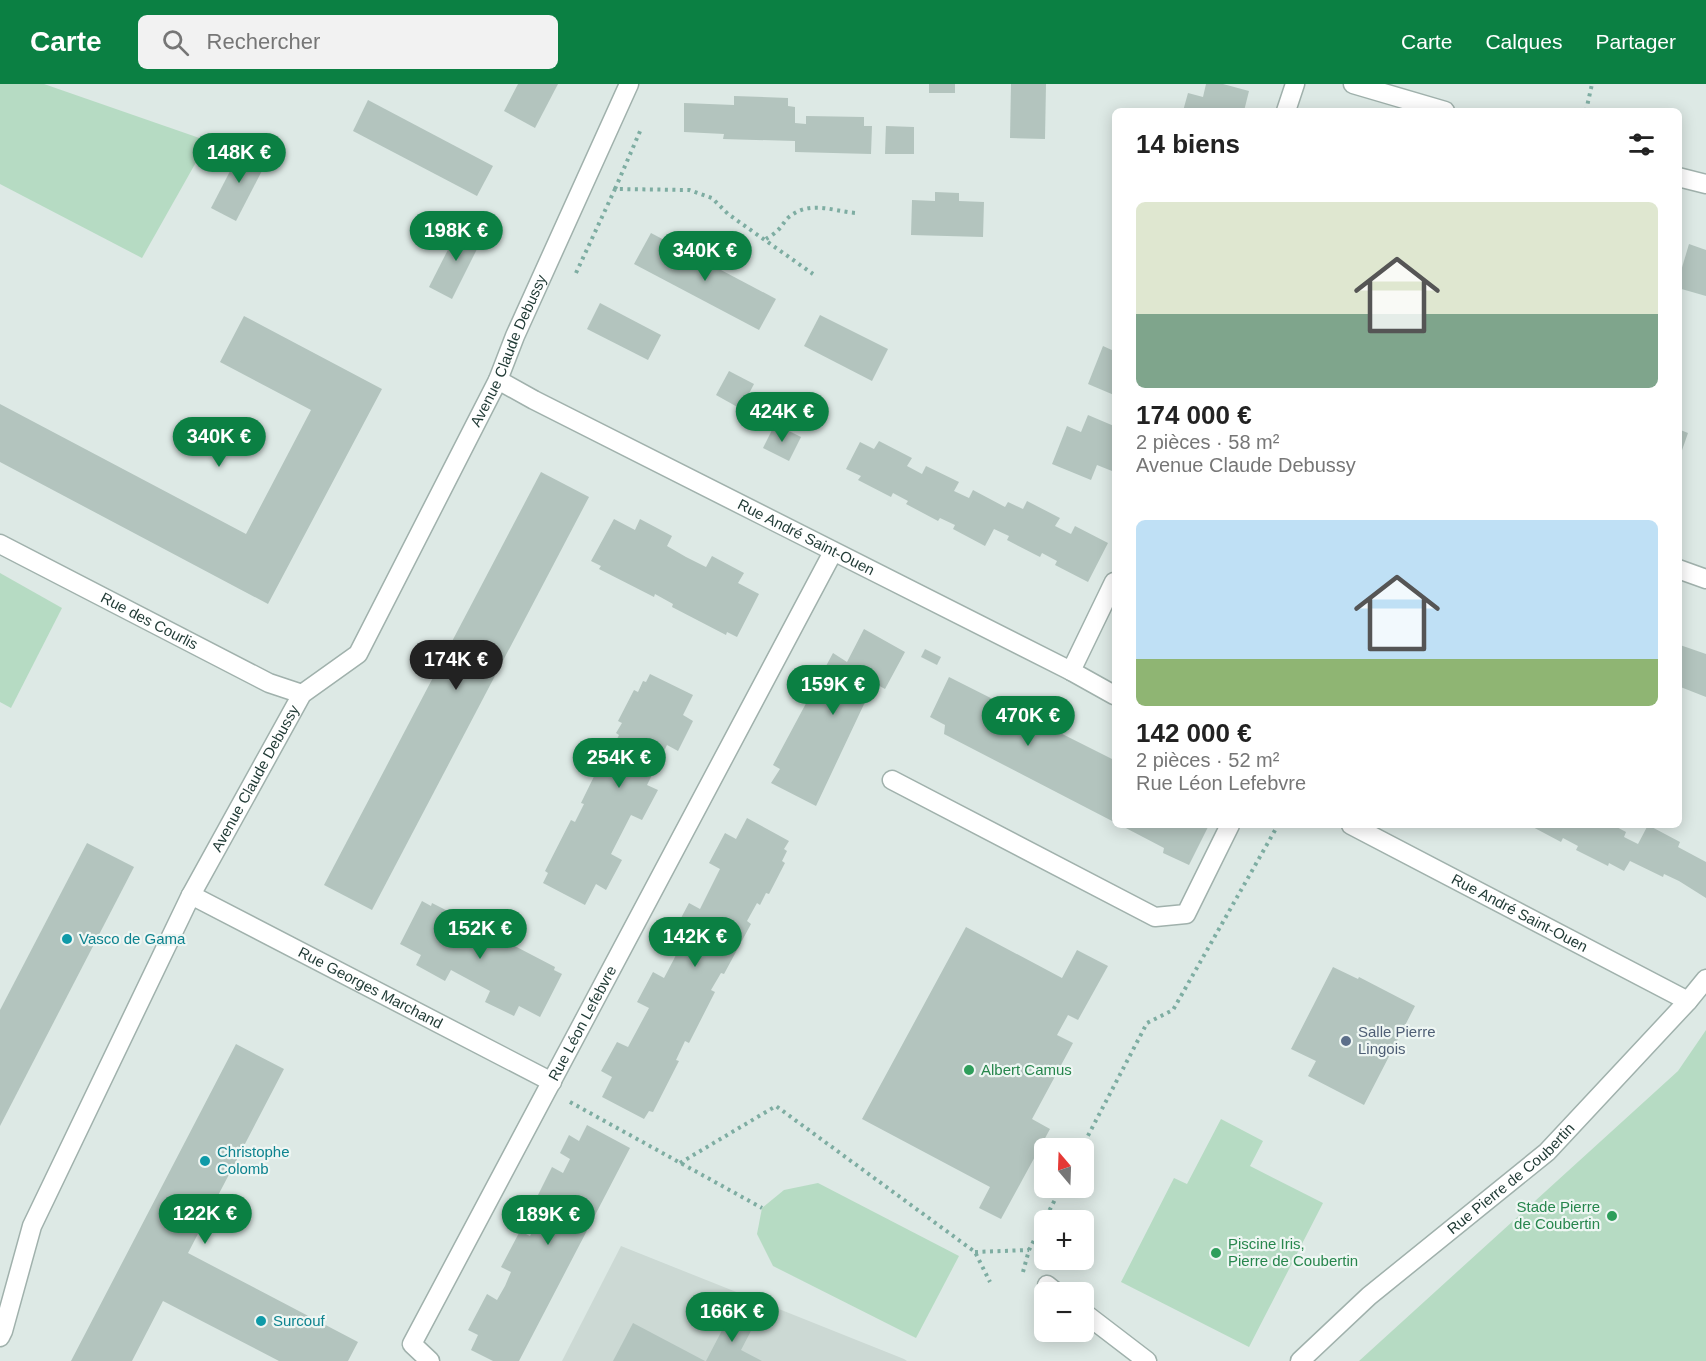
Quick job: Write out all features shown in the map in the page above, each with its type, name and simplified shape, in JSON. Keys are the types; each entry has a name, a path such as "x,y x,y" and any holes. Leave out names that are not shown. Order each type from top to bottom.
{"street":[{"name":"Avenue Claude Debussy","path":"0,1337 32,1226 191,895 302,694 358,654 498,380 515,336 629,84"},
{"path":"1287,108 1295,84"},
{"path":"1353,84 1435,108"},
{"path":"1682,178 1706,184"},
{"name":"Rue André Saint-Ouen","path":"498,380 1112,694"},
{"name":"Rue des Courlis","path":"0,544 269,683 302,694"},
{"name":"Rue Léon Lefebvre","path":"430,1361 412,1344 833,552"},
{"path":"1682,570 1706,579"},
{"path":"1071,671 1112,586"},
{"path":"892,780 1155,917 1186,915 1229,828"},
{"name":"Rue André Saint-Ouen","path":"1357,828 1688,1001"},
{"name":"Rue Georges Marchand","path":"191,895 550,1086"},
{"name":"Rue Pierre de Coubertin","path":"1300,1361 1368,1296 1547,1152 1706,979"},
{"path":"1094,1320 1147,1361"}],"path":[{"path":"1587,108 1592,84"},
{"path":"571,282 615,189 689,190 712,198 728,214 813,274"},
{"path":"766,239 779,230 786,219 796,211 812,206 856,213"},
{"path":"1087,1138 1147,1023 1173,1010 1276,828"},
{"path":"550,1086 680,1163 762,1208"},
{"path":"680,1163 776,1106 975,1252 990,1282"},
{"path":"1021,1278 1029,1250 1056,1198"},
{"path":"975,1252 1029,1250"}],"shaded area":[{"path":"621,1246 904,1359 907,1361 562,1361"}],"green space":[{"path":"0,84 44,84 208,141 142,258 0,184"},
{"path":"0,573 62,608 11,708 0,702"},
{"name":"Stade Pierre de Coubertin","path":"1706,1030 1706,1361 1359,1361 1678,1071"},
{"name":"Piscine Iris, Pierre de Coubertin","path":"1221,1119 1263,1141 1250,1166 1323,1203 1249,1347 1121,1282 1174,1178 1187,1184"},
{"path":"818,1183 959,1256 916,1338 773,1266 757,1234 762,1208 784,1190"}],"building":[{"path":"518,84 558,84 535,128 504,111"},
{"path":"929,84 955,84 955,93 929,93"},
{"path":"1011,84 1046,84 1045,139 1010,138"},
{"path":"1206,84 1223,84 1249,91 1245,108 1184,108 1188,93 1203,97"},
{"path":"734,96 788,98 788,106 795,107 795,123 806,124 806,116 864,117 864,126 872,126 871,154 795,152 795,141 723,139 724,134 684,132 684,103 734,105"},
{"path":"368,100 493,166 477,196 353,131"},
{"path":"886,126 914,127 914,154 885,154"},
{"path":"243,146 268,159 236,221 211,208"},
{"path":"935,192 959,193 959,201 984,202 983,237 911,235 912,200 935,201"},
{"path":"460,226 483,237 452,299 429,287"},
{"path":"651,233 776,299 759,330 634,264"},
{"path":"1689,244 1706,250 1706,296 1682,289 1682,268"},
{"path":"600,303 661,335 648,360 587,329"},
{"path":"820,315 888,349 872,381 804,346"},
{"path":"244,316 382,389 268,604 0,462 0,404 246,534 311,410 220,362"},
{"path":"1103,346 1112,350 1112,394 1088,384"},
{"path":"729,371 754,384 741,409 716,395"},
{"path":"1088,415 1112,425 1112,471 1097,465 1091,480 1052,464 1067,426 1081,432"},
{"path":"775,424 801,437 789,461 763,448"},
{"path":"1682,431 1688,433 1682,450"},
{"path":"879,441 912,458 907,466 922,474 926,466 959,482 954,491 969,498 973,490 1005,507 1008,502 1023,509 1027,501 1060,518 1055,526 1071,534 1075,526 1108,543 1088,582 1055,565 1057,561 1042,553 1040,557 1007,540 1009,536 994,529 985,546 953,529 955,525 940,518 938,521 906,504 908,501 893,493 891,497 858,480 861,476 846,469 860,442 874,449"},
{"path":"541,472 589,497 372,910 324,885"},
{"path":"614,519 635,530 640,519 672,536 667,546 686,557 706,567 712,556 744,573 738,583 759,594 737,637 727,632 726,635 672,607 673,604 655,594 654,597 599,569 601,566 591,561"},
{"path":"864,629 905,652 885,689 874,683 816,806 771,783 780,769 773,765 833,653 847,662"},
{"path":"1682,646 1706,654 1706,697 1682,688"},
{"path":"925,649 941,657 937,665 921,657"},
{"path":"650,674 693,695 683,715 693,721 678,751 667,745 647,785 658,790 642,820 631,815 611,854 622,860 606,890 596,884 585,905 543,883 548,873 545,871 571,820 575,822 584,804 581,803 606,752 610,753 619,735 616,733 622,723 618,721 634,690 638,692 643,681 646,682"},
{"path":"949,677 1112,759 1112,821 944,734 945,725 930,717"},
{"path":"747,818 789,841 784,849 787,851 782,861 785,863 769,894 766,893 760,905 757,903 747,921 751,924 724,974 721,973 711,990 715,992 689,1043 685,1041 676,1060 679,1061 653,1112 649,1111 644,1119 602,1097 612,1077 601,1071 617,1042 628,1047 649,1008 637,1002 653,972 664,978 674,959 684,938 673,933 689,903 700,909 720,869 709,863 725,833 736,839"},
{"path":"1126,828 1208,828 1189,865 1163,853 1164,848"},
{"path":"1535,828 1619,828 1626,832 1624,837 1638,844 1646,828 1654,828 1680,842 1678,847 1706,862 1706,898 1664,874 1663,877 1630,861 1624,871 1609,863 1608,866 1576,850 1578,846 1563,838 1561,842"},
{"name":"Vasco de Gama","path":"87,843 134,867 0,1126 0,1010"},
{"path":"422,901 431,906 432,903 485,930 483,933 501,942 503,940 555,967 554,970 562,974 540,1017 519,1006 514,1016 485,1002 490,991 451,970 445,981 416,965 421,955 400,944"},
{"path":"966,927 1062,978 1077,950 1108,966 1078,1020 1068,1015 1057,1035 1073,1043 1032,1119 1050,1129 1045,1138 1034,1138 1034,1158 1001,1219 979,1208 990,1187 862,1119"},
{"name":"Salle Pierre Lingois","path":"1333,967 1358,979 1359,977 1415,1006 1364,1105 1308,1076 1316,1061 1291,1049"},
{"name":"Christophe Colomb","path":"236,1044 284,1069 188,1253 358,1342 348,1361 279,1361 163,1301 132,1361 71,1361"},
{"path":"587,1125 630,1148 519,1361 493,1361 471,1350 478,1335 468,1330 487,1294 497,1300 505,1286 511,1272 501,1267 520,1231 530,1236 545,1208 534,1203 552,1167 563,1173 570,1159 560,1153 569,1135 579,1141"},
{"path":"730,1315 753,1327 741,1350 762,1361 706,1361"},
{"path":"633,1323 705,1361 613,1361"}],"place":[{"name":"Vasco de Gama","path":"67,939"},
{"name":"Salle Pierre Lingois","path":"1346,1041"},
{"name":"Albert Camus","path":"969,1070"},
{"name":"Christophe Colomb","path":"205,1161"},
{"name":"Stade Pierre de Coubertin","path":"1612,1216"},
{"name":"Piscine Iris, Pierre de Coubertin","path":"1216,1253"},
{"name":"Surcouf","path":"261,1321"}]}
